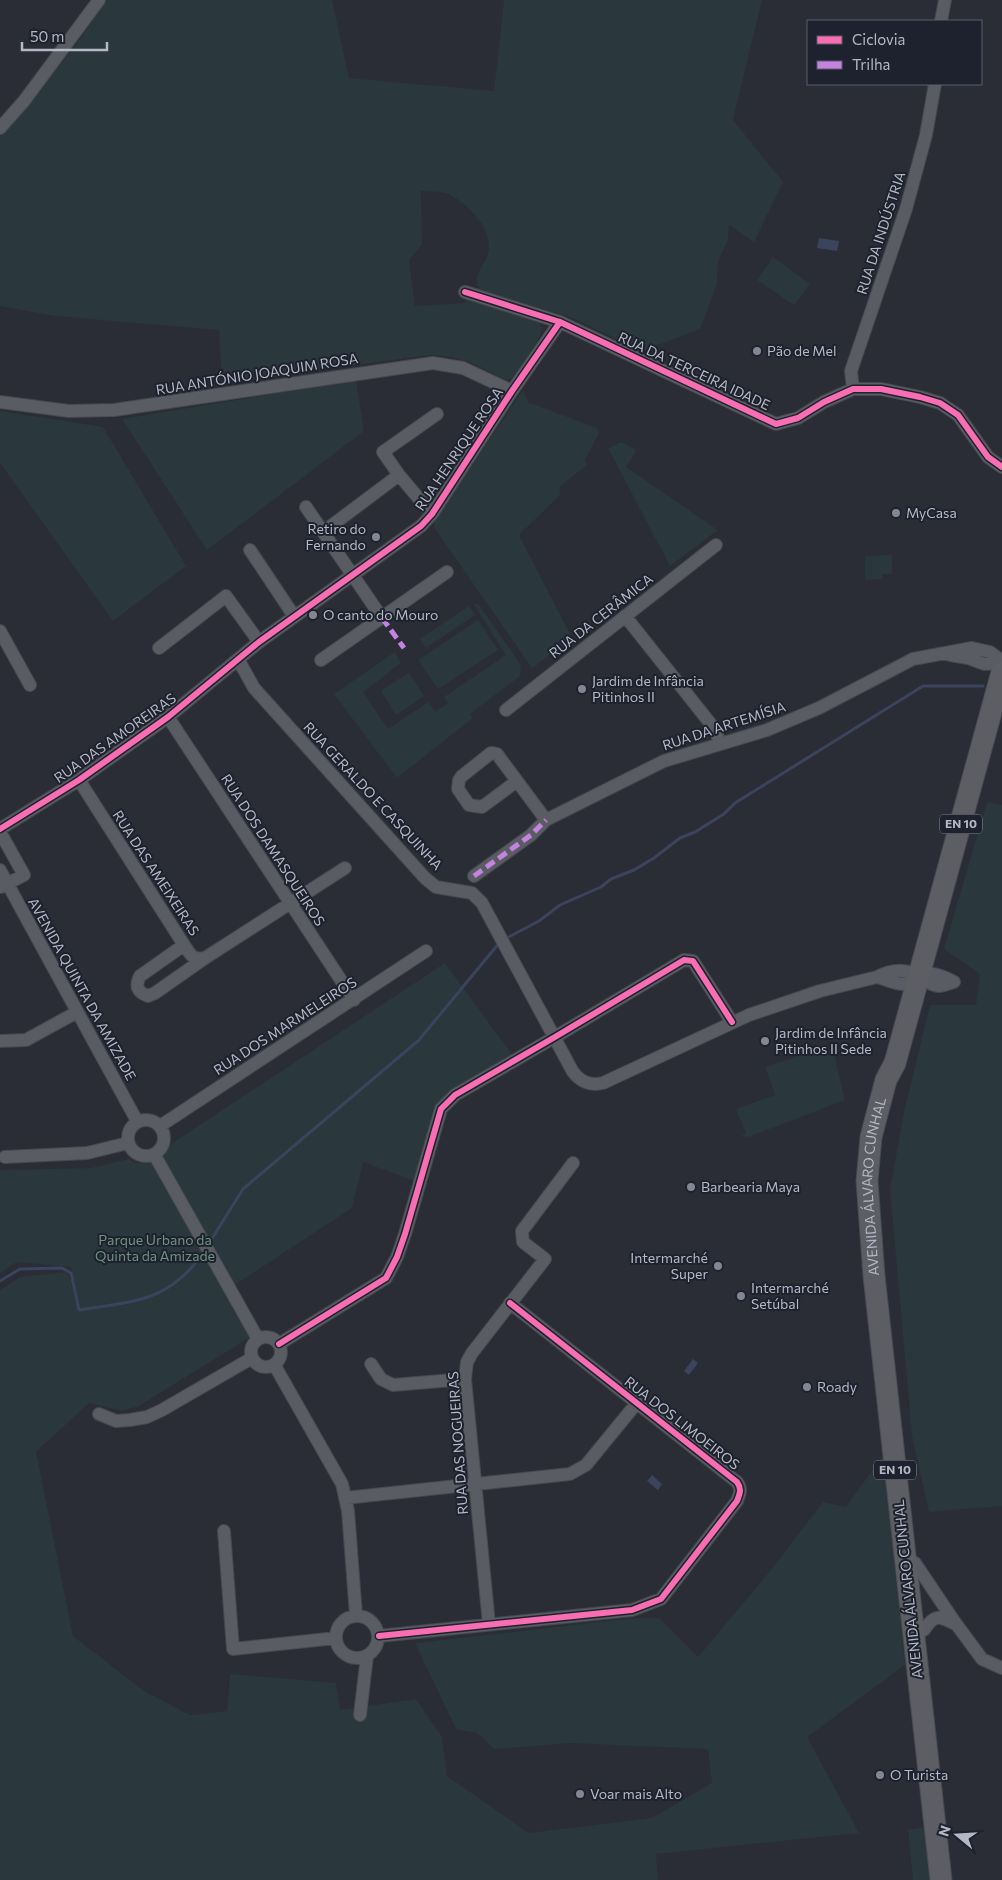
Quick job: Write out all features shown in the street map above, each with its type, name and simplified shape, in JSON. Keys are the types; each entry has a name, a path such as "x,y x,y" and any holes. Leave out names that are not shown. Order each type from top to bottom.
{"main road":[{"name":"AVENIDA ÁLVARO CUNHAL","path":"941,1880 874,1276 868,1190 872,1137 886,1080 895,1063 1002,672"},
{"name":"AVENIDA ÁLVARO CUNHAL","path":"895,1063 896,1082 881,1164 880,1194 884,1258 915,1563 935,1617 955,1880"}],"street":[{"path":"0,128 24,101 99,0"},
{"path":"941,20 945,0"},
{"name":"RUA DA INDÚSTRIA","path":"853,388 851,371 906,209 926,135 935,85"},
{"name":"RUA DA TERCEIRA IDADE","path":"465,292 560,322 776,424 798,418 824,402 853,388 881,389 940,403 958,415 988,457 1002,467"},
{"name":"RUA HENRIQUE ROSA","path":"238,659 294,616 416,530 432,514 512,391 560,322"},
{"name":"RUA ANTÓNIO JOAQUIM ROSA","path":"0,402 69,411 114,410 433,363 463,368 512,391"},
{"path":"432,514 399,475 383,452 437,414"},
{"path":"322,532 399,475"},
{"path":"306,507 382,618"},
{"name":"RUA DA CERÂMICA","path":"506,710 716,545"},
{"path":"250,550 294,616"},
{"path":"321,660 447,572"},
{"path":"159,648 226,596 259,642"},
{"path":"625,616 714,728 719,740 718,744"},
{"path":"0,631 30,685"},
{"name":"RUA DA ARTEMÍSIA","path":"474,876 532,835 546,820 664,761 767,730 818,708 913,659 972,648 990,652 1002,662"},
{"name":"RUA DAS AMOREIRAS","path":"0,830 79,780 168,717 238,659"},
{"name":"RUA GERALDO E CASQUINHA","path":"238,659 254,688 425,878 436,887 472,893 482,903 573,1072 578,1079 584,1082 596,1084 732,1022 820,991 895,971 912,972 918,976"},
{"name":"RUA DOS DAMASQUEIROS","path":"168,717 354,1000"},
{"path":"517,781 482,807 469,804 458,788 460,778 492,752 497,754 546,820"},
{"name":"RUA DAS AMEIXEIRAS","path":"79,780 184,945 193,957 198,959 206,958"},
{"path":"0,830 24,875 4,886"},
{"path":"184,945 140,976 137,982 141,994 148,996 155,993 344,868"},
{"name":"AVENIDA QUINTA DA AMIZADE","path":"0,870 4,886 137,1121"},
{"name":"RUA DOS MARMELEIROS","path":"160,1126 426,951"},
{"path":"279,1344 386,1278 405,1234 441,1109 455,1095 555,1038 684,960 693,961 732,1022"},
{"path":"0,1041 26,1040 77,1012"},
{"path":"144,1119 151,1120 160,1126 164,1136 164,1143 160,1149 148,1156 140,1156 134,1152 128,1143 128,1132 131,1126 137,1121 144,1119"},
{"path":"5,1157 87,1153 128,1143"},
{"path":"154,1154 258,1339"},
{"name":"RUA DAS NOGUEIRAS","path":"489,1624 465,1379 469,1357 545,1259 524,1242 521,1234 522,1229 573,1163"},
{"name":"RUA DOS LIMOEIROS","path":"379,1636 632,1610 661,1599 737,1501 740,1494 740,1487 737,1482 510,1303"},
{"path":"270,1337 279,1344 282,1356 274,1366 263,1368 257,1365 252,1358 251,1349 258,1339 270,1337"},
{"path":"99,1414 116,1421 147,1417 252,1358"},
{"path":"371,1364 381,1379 393,1385 465,1379"},
{"path":"274,1366 342,1484 348,1511 356,1616"},
{"path":"345,1498 570,1474 586,1465 636,1404"},
{"path":"224,1531 233,1649 336,1638"},
{"path":"915,1563 935,1617 943,1618 956,1625 982,1659 1002,1668"},
{"path":"356,1616 372,1621 377,1628 379,1636 378,1644 373,1651 367,1656 355,1658 343,1653 338,1646 336,1638 337,1630 342,1622 356,1616"},
{"path":"360,1715 367,1656"}],"green space":[{"path":"107,0 332,0 349,78 494,91 504,0 762,0 733,120 783,182 754,242 729,225 728,240 718,261 717,284 700,329 642,351 568,316 481,291 477,280 489,248 486,232 482,224 470,210 449,194 421,191 422,244 409,261 415,306 465,303 467,298 531,318 538,322 542,328 537,342 525,362 511,379 505,380 461,359 430,355 222,383 219,330 55,316 0,306 0,137 75,46"},
{"path":"773,257 810,284 794,305 757,280"},
{"path":"356,380 364,431 207,550 122,419"},
{"path":"523,390 528,402 597,428 599,433 585,460 587,465 559,487 561,494 519,535 572,638 532,668 435,529 434,522"},
{"path":"0,411 103,427 186,566 113,621 0,463"},
{"path":"621,442 637,450 626,467 718,530 670,566 608,448"},
{"path":"892,555 892,574 882,574 882,579 865,580 865,556"},
{"path":"473,603 479,605 521,665 520,676 470,714 473,718 397,778 334,694 395,652 401,663 363,692 388,729 428,702 435,712 448,703 444,697 506,655"},
{"path":"469,606 475,615 426,648 420,639"},
{"path":"478,620 498,650 438,689 418,660"},
{"path":"409,672 424,696 396,715 381,691"},
{"path":"987,802 1002,805 1002,1506 929,1512 912,1436 890,1189 904,1112 930,1005 976,1005 980,974 944,949"},
{"name":"Parque Urbano da Quinta da Amizade","path":"445,963 516,1060 455,1095 414,1181 363,1162 352,1208 230,1288 255,1334 139,1406 122,1411 89,1403 36,1452 73,1636 144,1691 190,1715 227,1711 230,1674 336,1683 340,1710 416,1699 442,1737 447,1776 529,1833 652,1818 712,1783 708,1749 571,1743 494,1749 477,1733 456,1729 415,1643 634,1618 659,1618 698,1657 771,1570 823,1502 846,1507 884,1454 905,1665 807,1737 859,1833 656,1854 658,1880 0,1880 0,1290 20,1277 66,1272 70,1278 76,1302 71,1267 17,1262 0,1273 0,1170 91,1168 129,1159 136,1163 148,1163 168,1146"},
{"path":"832,1045 845,1100 748,1137 740,1136 746,1134 736,1109 775,1095 765,1067"},
{"path":"925,1827 931,1880 913,1880 908,1830"}],"water":[{"path":"819,238 839,241 837,251 817,248"},
{"path":"693,1359 698,1363 689,1375 684,1371"},
{"path":"652,1475 662,1484 658,1490 647,1481"}],"waterway":[{"path":"505,939 539,921 560,905 601,887 611,879 634,870 654,858 680,838 695,832 724,814 735,803 923,686 983,686"},
{"path":"208,1245 243,1189 419,1040 500,942"},
{"path":"0,1281 20,1269 62,1268 71,1273 79,1310 134,1301 164,1290 192,1268 205,1251"}],"marked path":[{"path":"382,618 404,648"},
{"path":"474,876 531,835 546,820"}],"cycle path":[{"path":"465,292 560,322 776,424 798,418 824,402 853,389 881,389 940,403 958,415 988,457 1002,467"},
{"path":"0,829 79,780 168,717 259,642 421,526 432,514 512,391 560,322"},
{"path":"279,1344 386,1278 397,1257 405,1234 441,1109 455,1095 684,960 693,961 732,1022"},
{"path":"379,1636 632,1610 661,1599 737,1501 740,1491 737,1482 510,1303"}],"place":[{"name":"Pão de Mel","path":"757,351"},
{"name":"MyCasa","path":"896,513"},
{"name":"Retiro do Fernando","path":"376,537"},
{"name":"O canto do Mouro","path":"313,615"},
{"name":"Jardim de Infância Pitinhos II","path":"582,689"},
{"name":"Jardim de Infância Pitinhos II Sede","path":"765,1041"},
{"name":"Barbearia Maya","path":"691,1187"},
{"name":"Intermarché Super","path":"718,1266"},
{"name":"Intermarché Setúbal","path":"741,1296"},
{"name":"Roady","path":"807,1387"},
{"name":"O Turista","path":"880,1775"},
{"name":"Voar mais Alto","path":"580,1794"}]}
